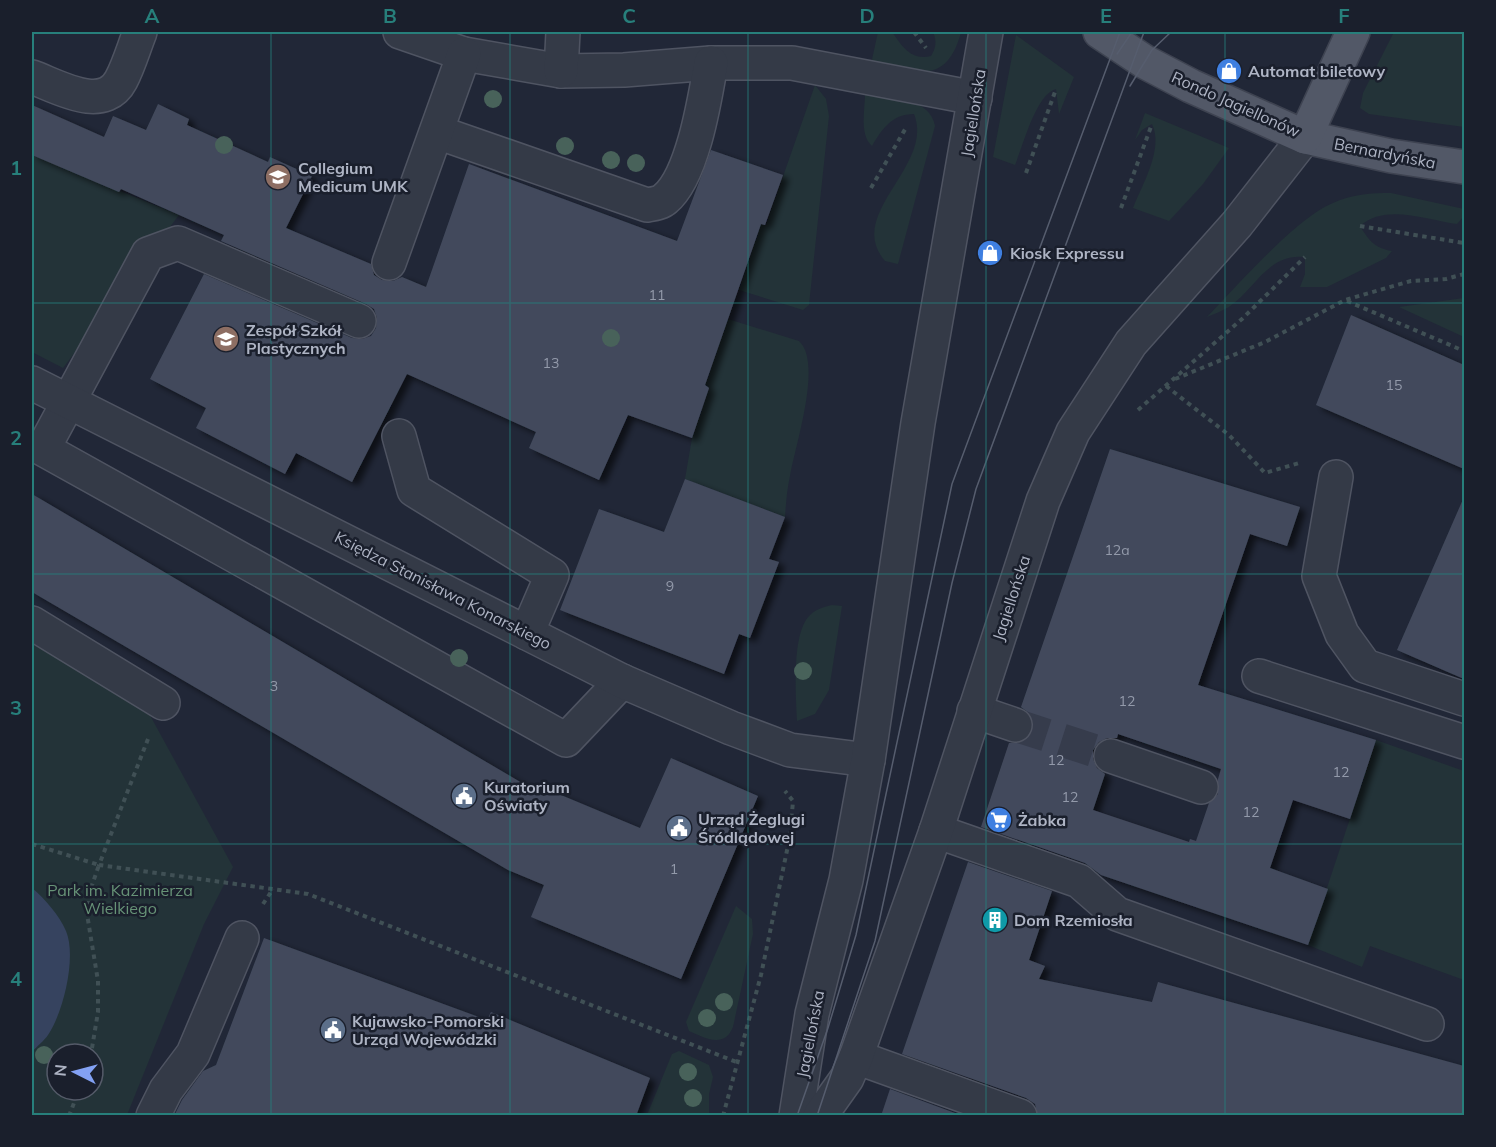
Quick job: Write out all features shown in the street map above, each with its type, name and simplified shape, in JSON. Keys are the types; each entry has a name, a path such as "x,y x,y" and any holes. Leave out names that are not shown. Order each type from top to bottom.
{"main road":[{"name":"Rondo Jagiellonów","path":"1100,32 1145,62 1191,86 1305,137 1353,32"},
{"name":"Bernardyńska","path":"1305,137 1391,156 1464,167"}],"street":[{"path":"32,77 86,97 106,95 120,82 140,32"},
{"path":"400,32 561,71 624,70 711,63 792,63 975,98"},
{"path":"561,71 563,32"},
{"name":"Jagiellońska","path":"796,1116 812,1014 846,880 868,760 918,423 986,32"},
{"path":"389,263 437,132 461,46"},
{"path":"437,132 647,205 664,200 675,184 698,135 711,63"},
{"name":"Jagiellońska","path":"820,1116 847,1078 856,1057 936,831 1043,501 1073,432 1131,343 1237,224 1305,137"},
{"path":"359,321 178,243 148,254 43,449 566,740 622,681"},
{"name":"Księdza Stanisława Konarskiego","path":"34,390 69,401 622,681 731,728 790,750 868,760"},
{"path":"399,436 414,490 552,575 527,633"},
{"path":"1336,477 1319,576 1342,634 1365,666 1464,699"},
{"path":"32,623 163,704"},
{"path":"1259,676 1464,742"},
{"path":"974,711 1015,725"},
{"path":"1111,756 1201,787"},
{"path":"936,831 1079,881 1117,914 1426,1024"},
{"path":"153,1116 166,1090 193,1054 242,938"},
{"path":"856,1057 1020,1116"}],"path":[{"path":"1026,173 1056,89"},
{"path":"871,188 908,123"},
{"path":"1121,208 1152,124"},
{"path":"1360,226 1464,243"},
{"path":"1242,319 1305,256"},
{"path":"1172,380 1265,342 1345,300 1411,281 1446,279 1464,274"},
{"path":"1345,300 1464,351"},
{"path":"1166,386 1229,435 1265,473"},
{"path":"94,1042 98,1012 98,981 87,914 89,894 163,704"},
{"path":"723,1116 739,1063 790,836 793,801 780,788"},
{"path":"32,844 99,865 308,894 739,1063"}],"green space":[{"path":"878,32 892,32 908,51 924,57 931,56 934,50 933,32 961,32 955,49 947,61 926,72 914,72 871,64"},
{"path":"1394,32 1464,32 1464,127 1369,114 1360,108 1363,93"},
{"path":"1016,35 1074,77 1059,114 1056,89 1042,100 1015,165 993,157"},
{"path":"815,85 826,99 829,116 809,305 803,310 739,290 761,224 766,225"},
{"path":"865,94 907,100 917,104 926,109 935,126 898,264 885,261 875,243 875,226 882,208 913,152 917,133 914,114 900,117 888,124 872,146 864,129"},
{"path":"1145,113 1229,148 1203,184 1169,221 1133,208 1154,156 1155,134 1152,124 1142,130 1135,140"},
{"path":"32,155 179,215 63,368 32,352"},
{"path":"1391,193 1464,209 1464,216 1457,224 1394,214 1370,219 1360,226 1373,243 1392,251 1386,258 1327,287 1300,287 1305,274 1305,257 1281,260 1263,273 1229,307 1207,317 1267,254 1318,211 1354,196"},
{"path":"1464,298 1464,337 1399,307"},
{"path":"728,319 799,341 806,352 808,385 789,481 785,517 685,479 692,438 709,388 705,385"},
{"path":"832,605 842,606 829,690 815,714 797,721 796,665 800,636 810,615"},
{"name":"Park im. Kazimierza Wielkiego","path":"32,644 146,708 233,867 204,924 127,1115 32,1115"},
{"path":"1376,740 1464,771 1464,980 1370,946 1362,967 1308,945"},
{"path":"736,906 752,919 753,934 733,1027 725,1038 714,1040 689,1031 686,1022"},
{"path":"679,1051 709,1065 713,1077 709,1094 709,1115 647,1115 672,1054"}],"water":[{"path":"32,888 42,897 63,925 69,942 70,955 67,984 59,1013 48,1035 32,1052"}],"building":[{"path":"158,104 189,119 187,125 268,162 270,157 312,176 286,228 371,264 374,275 382,280 393,281 402,277 426,287 469,164 677,241 711,150 783,175 765,225 761,224 705,385 709,388 692,438 628,415 599,480 529,448 536,432 407,374 352,482 296,453 285,474 196,428 206,408 150,379 204,274 352,338 362,339 371,336 376,328 377,318 374,309 366,304 221,241 224,235 121,189 119,192 32,155 32,105 104,137 113,116 146,130"},
{"path":"1351,315 1464,365 1464,469 1316,405"},
{"path":"1110,449 1300,507 1287,546 1250,534 1198,685 1376,740 1350,819 1293,800 1270,868 1328,889 1308,945 1101,875 1085,863 981,827 1009,743 1018,743 1027,739 1033,730 1033,722 1029,713 1021,707","holes":["1118,734 1221,769 1218,794 1209,803 1196,841 1190,839 1189,842 1093,810 1105,774 1097,768 1093,759 1093,750 1099,742 1107,738 1117,738"]},
{"path":"685,479 785,517 769,559 779,562 750,638 739,634 724,674 560,610 599,509 664,532"},
{"path":"32,494 544,796 549,790 640,828 671,758 758,796 681,979 531,917 544,885 508,870 32,592"},
{"path":"1464,497 1464,679 1397,650"},
{"path":"968,862 1052,891 1029,960 1045,966 1039,979 1152,1002 1158,982 1464,1066 1464,1116 1038,1116 1035,1104 1026,1098 902,1054"},
{"name":"Kujawsko-Pomorski Urząd Wojewódzki","path":"264,938 487,1020 491,1012 650,1078 636,1116 174,1116 182,1100 203,1071 216,1065"},
{"path":"890,1089 963,1116 881,1116"}],"tunnel":[{"path":"1015,725 1111,756"}],"tram line":[{"path":"797,1116 828,1028 856,935 952,484 1120,32"},
{"path":"1117,54 1132,32"},
{"path":"817,1116 875,941 952,583 976,489 1144,32"},
{"path":"1130,86 1152,50 1171,32"}],"place":[{"name":"Automat biletowy","path":"1229,71"},
{"name":"Collegium Medicum UMK","path":"278,177"},
{"name":"Kiosk Expressu","path":"990,253"},
{"name":"Zespół Szkół Plastycznych","path":"226,339"},
{"name":"Kuratorium Oświaty","path":"464,796"},
{"name":"Żabka","path":"999,820"},
{"name":"Urząd Żeglugi Śródlądowej","path":"679,828"},
{"name":"Dom Rzemiosła","path":"995,920"},
{"name":"Kujawsko-Pomorski Urząd Wojewódzki","path":"333,1030"}]}
